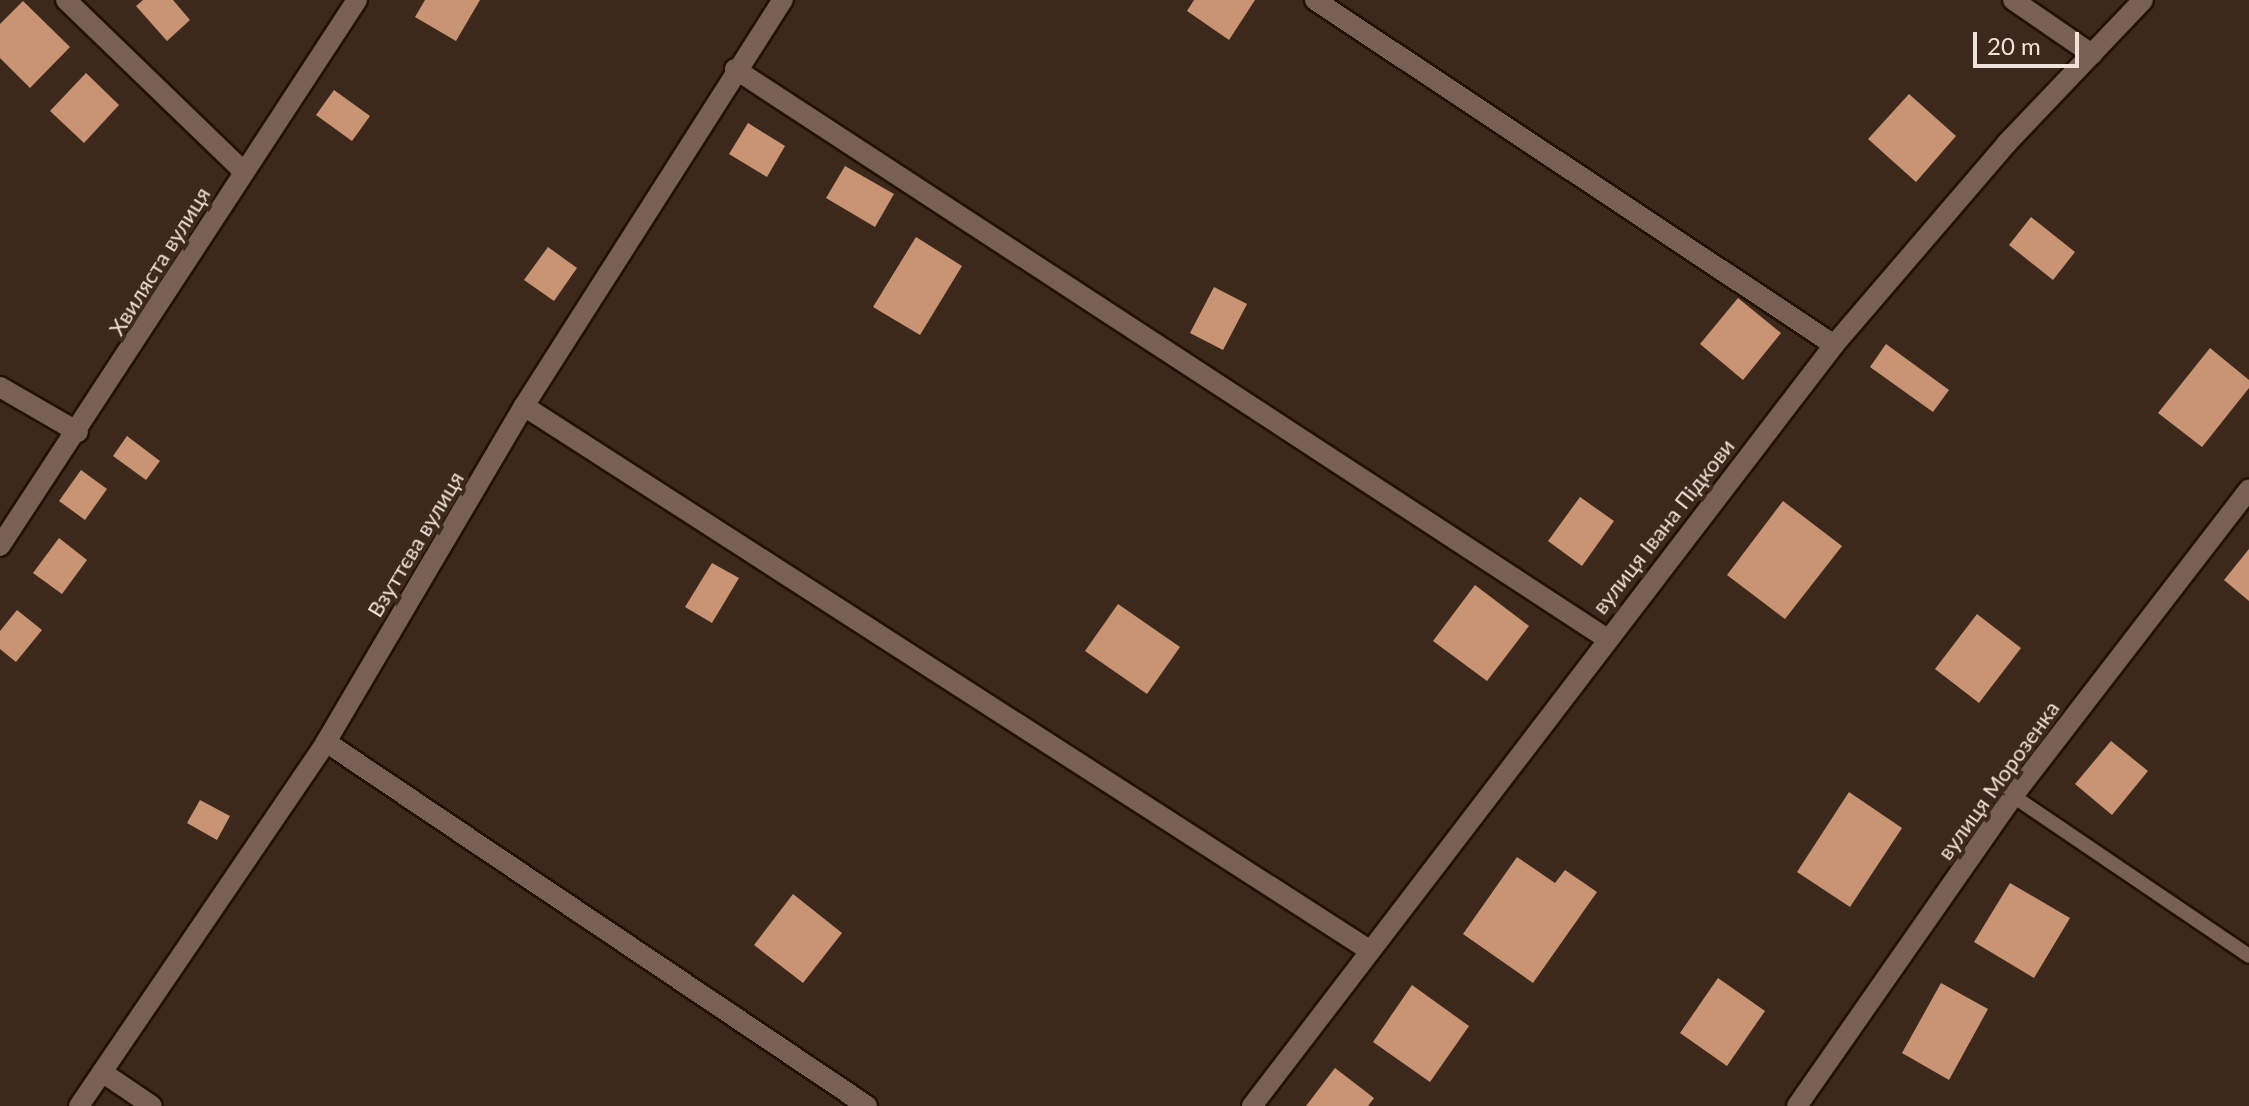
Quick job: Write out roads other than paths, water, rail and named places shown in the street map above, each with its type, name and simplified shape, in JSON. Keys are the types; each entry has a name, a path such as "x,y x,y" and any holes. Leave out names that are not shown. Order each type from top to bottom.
{"street":[{"path":"66,0 243,171"},
{"name":"Хвиляста вулиця","path":"0,546 78,432 243,171 357,0"},
{"name":"Взуттєва вулиця","path":"79,1106 326,742 524,406 735,69 783,0"},
{"path":"1315,0 1834,345"},
{"path":"2013,0 2092,54"},
{"name":"вулиця Івана Підкови","path":"1252,1106 1606,638 1834,345 2143,0"},
{"path":"735,69 1606,638"},
{"path":"0,387 78,432"},
{"path":"524,406 1369,950"},
{"name":"вулиця Морозенка","path":"1797,1106 2013,796 2249,489"},
{"path":"326,742 867,1106"},
{"path":"102,1072 152,1106"}],"lane":[{"path":"2013,796 2249,956"}]}
